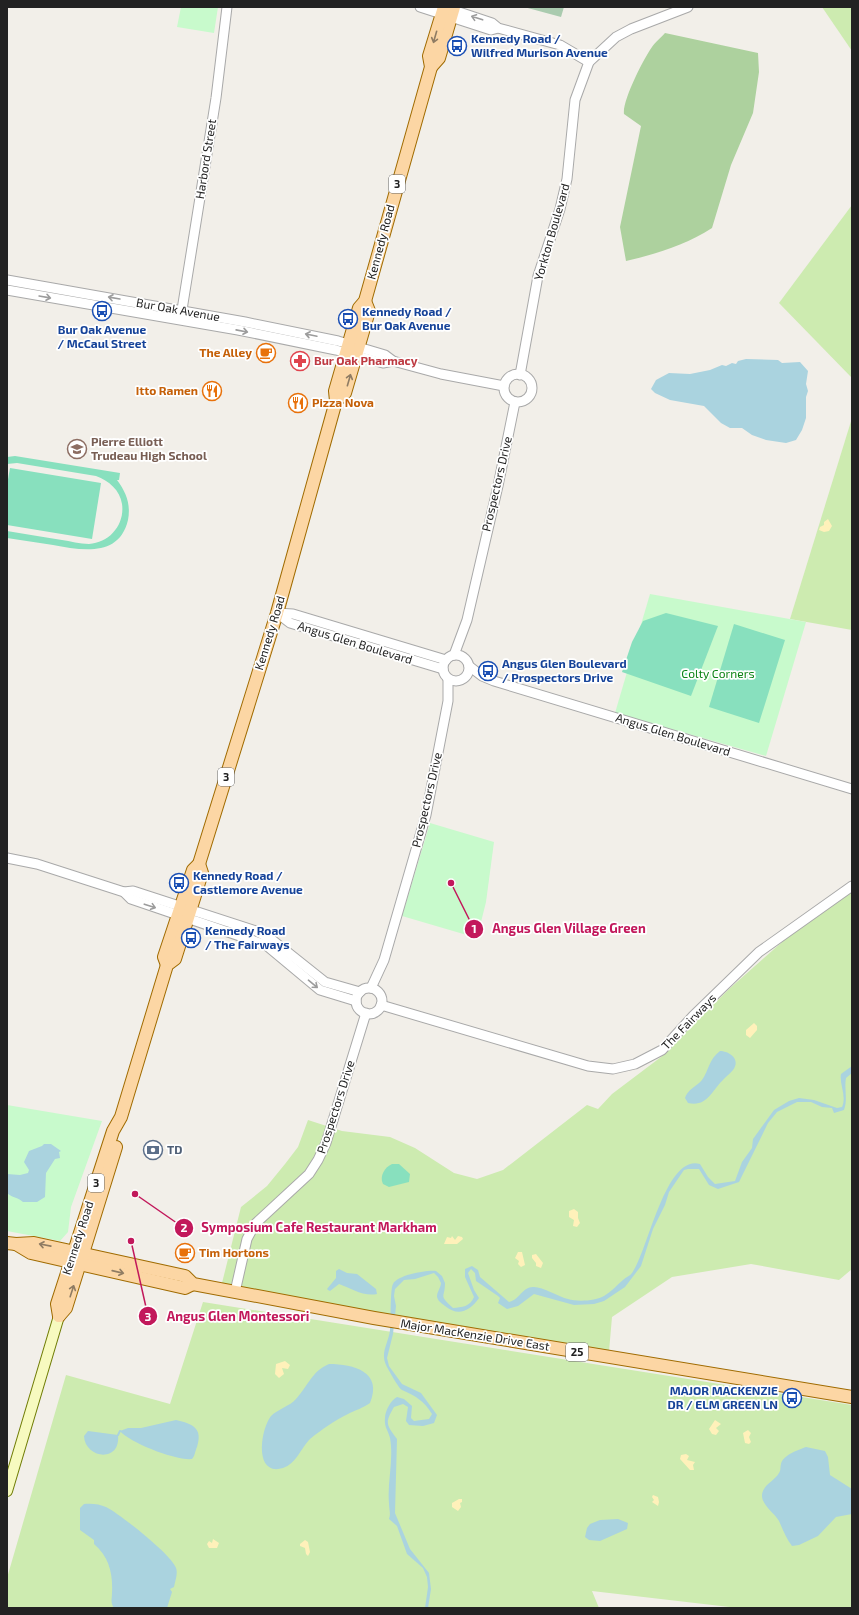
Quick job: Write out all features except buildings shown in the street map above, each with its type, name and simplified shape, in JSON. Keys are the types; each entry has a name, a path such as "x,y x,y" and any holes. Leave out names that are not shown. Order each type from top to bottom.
{"main road":[{"name":"Kennedy Road","path":"7,1491 59,1316 57,1304 77,1257 113,1131 121,1117 167,965 175,959 184,912 202,873 199,864 277,613 336,401 335,391 369,312 365,301 431,67 429,56 448,11"},
{"name":"Major MacKenzie Drive East","path":"12,1244 31,1253 77,1257 185,1288 193,1284 374,1318 852,1397"}],"street":[{"name":"Harbord Street","path":"181,315 216,98 227,7"},
{"path":"420,7 448,11 491,30 498,28 560,46 588,62"},
{"name":"Yorkton Boulevard","path":"520,375 538,276 560,209 567,179 575,100 588,62 616,37 631,29 688,7"},
{"name":"Bur Oak Avenue","path":"7,280 385,355 393,361 441,374 504,386"},
{"name":"Bur Oak Avenue","path":"7,290 181,315"},
{"path":"520,375 529,380 531,391 527,399 515,402 505,394 504,386 508,379 520,375"},
{"name":"Prospectors Drive","path":"454,655 462,636 498,486 515,402"},
{"name":"Angus Glen Boulevard","path":"277,613 294,614 446,660"},
{"name":"Angus Glen Boulevard","path":"277,613 290,623 443,669"},
{"name":"Prospectors Drive","path":"462,636 464,657"},
{"path":"454,655 464,657 469,666 469,672 461,680 448,679 443,669 446,660 454,655"},
{"name":"Angus Glen Boulevard","path":"469,666 482,676 494,681 852,789"},
{"name":"Prospectors Drive","path":"371,988 384,960 426,815 448,701 448,679"},
{"name":"Prospectors Drive","path":"448,701 461,680"},
{"name":"Angus Glen Boulevard","path":"461,680 494,681"},
{"path":"7,858 32,862 124,892 133,891 266,945 320,990 358,996 371,988 380,995 381,1005 376,1012 366,1014 361,1011 358,996"},
{"name":"The Fairways","path":"381,1005 588,1066 613,1069 636,1064 662,1050 693,1016 759,952 852,886"},
{"path":"184,912 256,932 271,938 325,982 358,996"},
{"name":"Prospectors Drive","path":"235,1292 247,1239 254,1224 309,1174 318,1160 326,1143 366,1014"}],"green space":[{"path":"181,7 218,7 214,33 177,27"},
{"path":"524,7 564,7 561,17"},
{"path":"822,7 852,7 852,51"},
{"path":"665,33 758,53 759,72 753,113 731,165 712,228 692,239 670,248 626,261 620,227 641,126 624,114 624,108 634,80 644,60 653,45"},
{"path":"852,205 852,378 779,303"},
{"path":"852,418 852,630 790,619"},
{"path":"15,456 120,473 119,480 117,480 123,489 129,509 128,520 123,532 116,541 108,546 98,549 75,549 7,538 7,531 82,544 97,543 109,536 114,531 121,519 122,511 122,504 119,494 109,483 101,478 17,463 7,464 7,457"},
{"path":"10,468 101,483 92,539 7,525 7,485"},
{"name":"Colty Corners","path":"650,594 806,622 766,756 615,713"},
{"path":"666,613 718,626 691,696 622,672 632,642 643,621"},
{"path":"734,624 785,640 759,723 709,707"},
{"path":"430,823 494,842 486,902 477,938 402,916"},
{"path":"852,891 852,1269 839,1280 751,1264 672,1277 612,1317 608,1363 220,1291 241,1207 267,1186 285,1164 298,1147 308,1120 342,1131 390,1137 415,1148 454,1173 477,1179 503,1170 587,1105 598,1109 612,1094 661,1057 729,989 790,935"},
{"path":"7,1105 102,1121 71,1207 68,1232 60,1241 7,1231"},
{"path":"392,1164 399,1164 410,1174 409,1182 389,1187 383,1184 383,1172"},
{"path":"203,1302 852,1405 852,1608 738,1608 592,1591 599,1608 7,1608 7,1578 66,1375 170,1404"}],"sand":[{"path":"828,519 832,526 829,531 824,532 819,530 820,527 824,525 824,522"},
{"path":"754,1023 757,1026 757,1030 750,1038 746,1035 746,1030"},
{"path":"574,1209 578,1212 580,1223 577,1227 573,1226 574,1220 569,1217 569,1211"},
{"path":"452,1236 455,1240 458,1236 462,1237 463,1239 457,1244 444,1244 447,1237 451,1238"},
{"path":"518,1252 522,1252 525,1265 521,1267 518,1264 519,1261 515,1258"},
{"path":"536,1254 543,1263 541,1268 536,1266 536,1263 532,1258 532,1255"},
{"path":"285,1361 290,1365 288,1369 282,1368 284,1374 279,1378 275,1374 276,1364"},
{"path":"715,1420 721,1424 716,1428 719,1431 716,1435 712,1434 709,1429"},
{"path":"748,1430 751,1433 749,1437 751,1442 749,1444 745,1443 743,1433"},
{"path":"686,1454 689,1456 687,1460 695,1462 693,1465 694,1470 690,1470 680,1459 681,1455"},
{"path":"653,1495 658,1497 658,1506 652,1502 654,1500 652,1497"},
{"path":"462,1499 462,1502 460,1503 461,1507 458,1511 452,1507 452,1503"},
{"path":"213,1539 219,1543 217,1548 209,1548 207,1544 209,1541 212,1543"},
{"path":"305,1540 308,1542 310,1552 308,1556 305,1548 300,1546 300,1544"}],"water":[{"path":"746,359 778,360 782,363 800,362 808,371 806,384 808,391 806,397 806,418 802,430 796,440 786,443 766,440 752,435 742,428 730,428 721,423 704,406 670,400 655,393 651,389 656,380 669,373 690,374 710,370 722,365 726,366 732,363 736,364 738,361"},
{"path":"720,1051 731,1054 736,1063 733,1070 704,1101 694,1104 688,1103 685,1098 686,1095 702,1080 711,1061"},
{"path":"852,1066 852,1073 846,1078 846,1102 844,1110 834,1113 832,1108 822,1107 811,1102 797,1102 777,1112 768,1123 739,1182 718,1189 709,1185 699,1169 684,1170 669,1192 665,1205 653,1229 641,1266 625,1287 604,1301 594,1304 574,1305 534,1294 518,1306 507,1309 498,1303 500,1298 498,1296 476,1281 475,1273 471,1269 468,1273 474,1290 479,1298 472,1306 464,1311 459,1312 450,1309 438,1300 437,1294 441,1283 434,1273 415,1279 404,1280 395,1289 394,1296 396,1306 393,1334 387,1358 389,1366 402,1384 421,1393 437,1415 434,1423 423,1426 409,1425 406,1421 408,1407 403,1404 394,1407 388,1421 389,1427 397,1439 395,1513 410,1549 429,1573 431,1589 428,1608 425,1608 428,1587 427,1577 423,1568 407,1554 397,1526 389,1519 391,1446 385,1424 387,1409 397,1397 404,1399 412,1406 411,1418 414,1421 429,1419 432,1414 419,1399 401,1389 396,1383 384,1360 384,1351 390,1330 391,1292 393,1284 400,1278 419,1272 436,1271 442,1276 445,1283 443,1296 445,1300 453,1308 463,1307 468,1305 474,1297 465,1277 465,1269 472,1266 478,1270 480,1277 509,1302 516,1299 530,1287 538,1287 572,1300 601,1298 632,1273 638,1262 667,1189 677,1174 688,1165 700,1164 708,1177 715,1184 735,1181 742,1162 752,1148 753,1139 774,1110 789,1101 799,1098 814,1100 837,1108 842,1107 844,1099 841,1074"},
{"path":"44,1144 51,1144 61,1151 59,1152 60,1158 55,1159 46,1173 45,1197 37,1202 23,1202 7,1193 7,1174 20,1175 28,1173 29,1170 24,1162 29,1151"},
{"path":"339,1269 347,1273 357,1274 376,1289 377,1294 372,1295 362,1293 339,1284 330,1291 328,1290 327,1289 336,1278 336,1271"},
{"path":"329,1364 348,1366 364,1372 373,1384 373,1392 370,1403 328,1425 310,1439 288,1466 274,1469 267,1466 262,1451 262,1441 264,1431 271,1416 293,1401 314,1375"},
{"path":"176,1420 192,1425 199,1435 199,1441 192,1459 176,1457 143,1446 125,1436 120,1431 128,1428 141,1428"},
{"path":"88,1431 118,1435 117,1444 114,1450 109,1454 102,1455 90,1449 86,1444 84,1436"},
{"path":"806,1447 825,1451 828,1457 830,1475 852,1489 852,1514 836,1517 818,1536 799,1545 792,1546 779,1521 764,1502 762,1494 765,1487 779,1473 782,1461 791,1453"},
{"path":"84,1504 101,1505 113,1511 144,1534 171,1560 176,1568 177,1574 174,1587 170,1589 172,1592 167,1608 114,1608 112,1602 111,1572 107,1560 94,1544 94,1540 80,1530 80,1508"},
{"path":"618,1519 628,1523 627,1529 600,1541 589,1540 585,1537 587,1528 590,1524 600,1520"}],"waterway":[{"path":"118,1435 120,1431"}],"place":[{"name":"Kennedy Road / Wilfred Murison Avenue","path":"457,46"},
{"name":"Bur Oak Avenue / McCaul Street","path":"102,311"},
{"name":"Kennedy Road / Bur Oak Avenue","path":"348,319"},
{"name":"The Alley","path":"266,353"},
{"name":"Bur Oak Pharmacy","path":"300,361"},
{"name":"Itto Ramen","path":"212,391"},
{"name":"Pizza Nova","path":"298,403"},
{"name":"Pierre Elliott Trudeau High School","path":"77,449"},
{"name":"Angus Glen Boulevard / Prospectors Drive","path":"488,671"},
{"name":"Kennedy Road / Castlemore Avenue","path":"179,883"},
{"name":"Angus Glen Village Green","path":"451,883"},
{"name":"Kennedy Road / The Fairways","path":"191,938"},
{"name":"TD","path":"153,1150"},
{"name":"Symposium Cafe Restaurant Markham","path":"135,1194"},
{"name":"Angus Glen Montessori","path":"131,1241"},
{"name":"Tim Hortons","path":"185,1253"},
{"name":"MAJOR MACKENZIE DR / ELM GREEN LN","path":"792,1398"}]}
